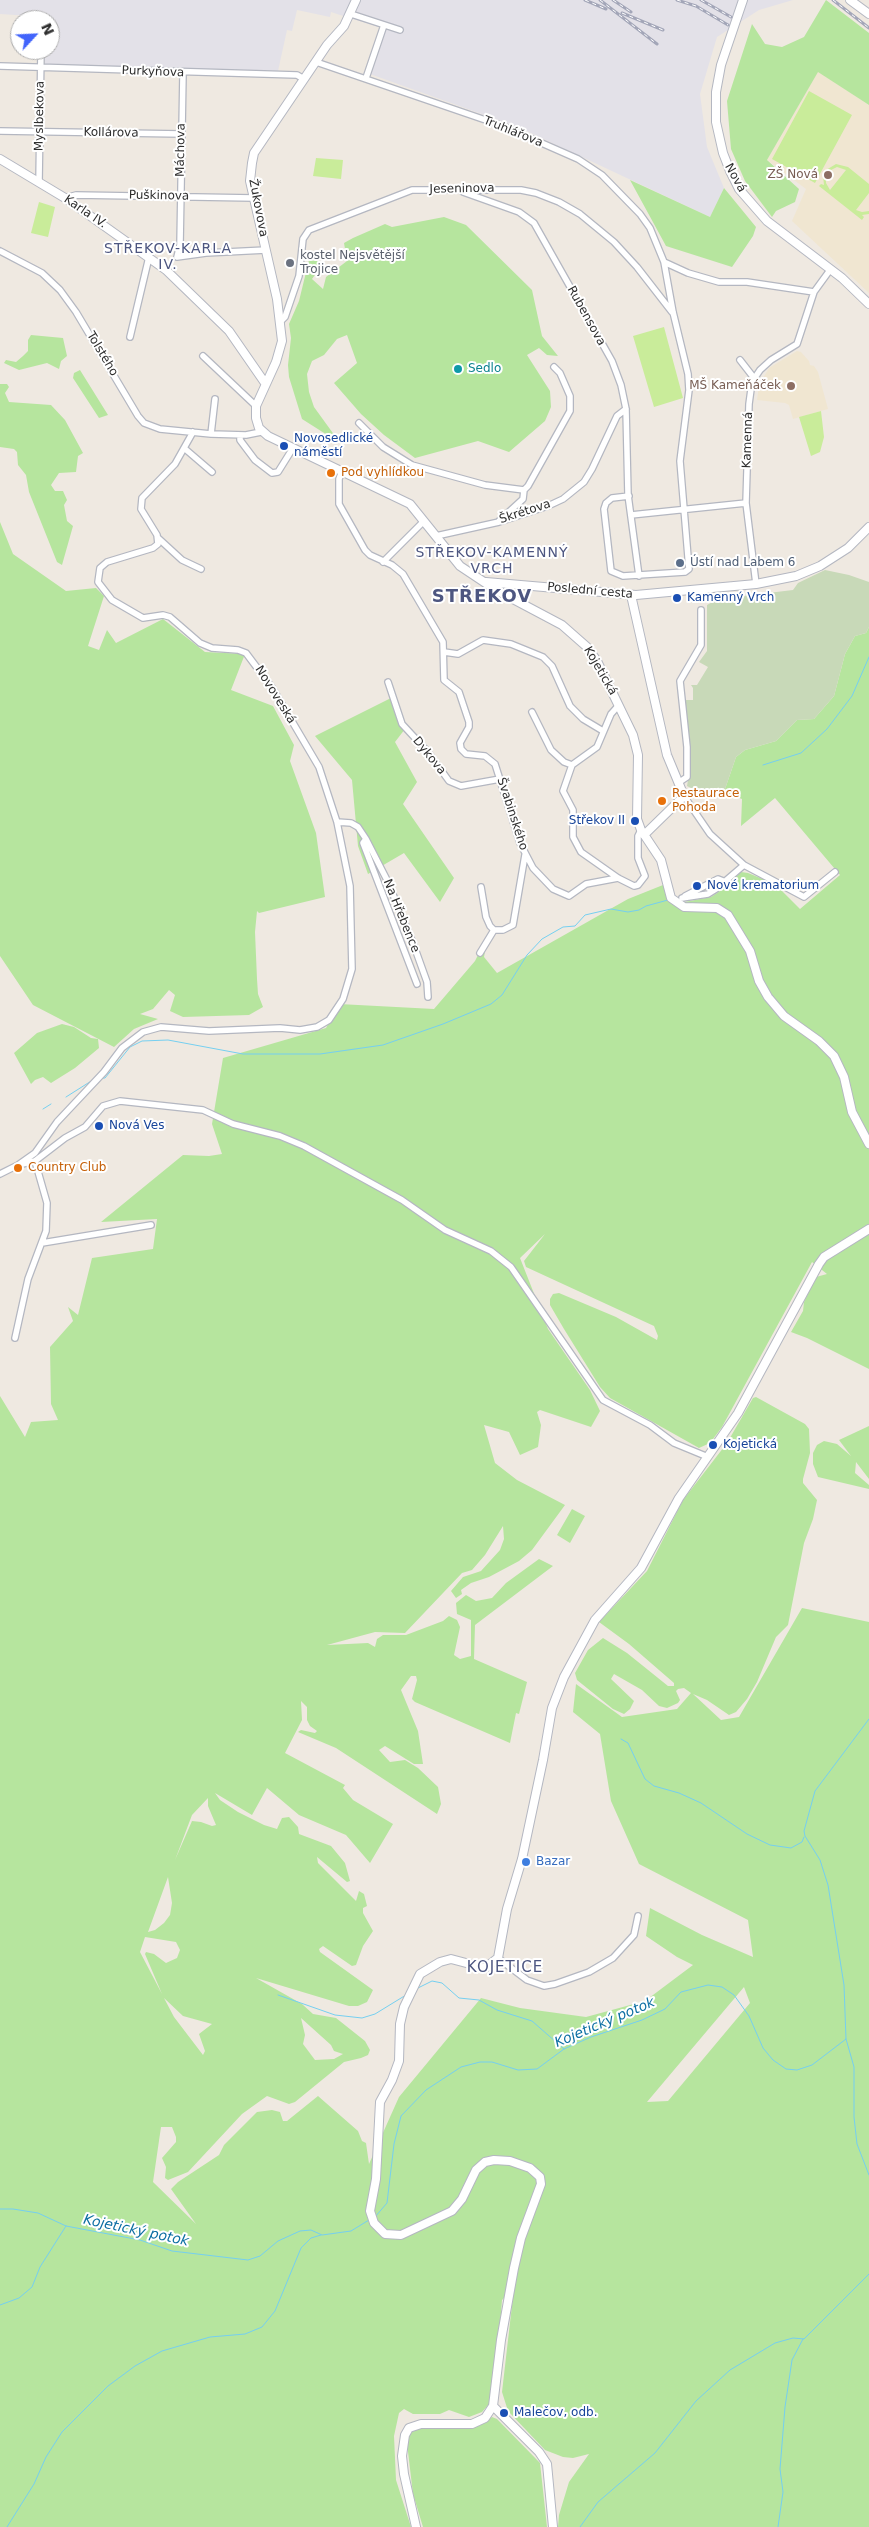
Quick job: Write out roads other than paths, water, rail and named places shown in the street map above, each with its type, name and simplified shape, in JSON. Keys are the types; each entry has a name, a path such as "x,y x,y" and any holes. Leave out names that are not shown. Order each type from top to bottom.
{"street":[{"name":"Žukovova","path":"265,384 276,362 282,341 277,299 250,181 254,153 327,45 344,26 356,0"},
{"name":"Nová","path":"744,0 721,65 716,92 716,122 723,154 730,172 740,189 767,221 830,270 869,304"},
{"path":"850,0 869,13"},
{"path":"859,0 869,13"},
{"path":"351,14 400,30"},
{"path":"366,78 384,25"},
{"name":"Myslbekova","path":"39,182 41,60"},
{"name":"Truhlářova","path":"316,62 503,126 589,165 631,202 650,228 664,262 672,312 689,390 680,461 689,569 685,572 639,576"},
{"name":"Purkyňova","path":"0,66 41,69 297,75 304,79"},
{"name":"Máchova","path":"182,72 180,245 178,257 206,253 266,250"},
{"name":"Kollárova","path":"0,131 182,134"},
{"name":"Karla IV.","path":"0,159 66,198 166,270 229,331 244,349 265,384"},
{"name":"Jeseninova","path":"280,322 285,317 299,276 303,239 309,230 412,190 521,190 536,193 566,206 580,214 614,242 637,267 672,312"},
{"name":"Rubensova","path":"459,190 519,212 537,226 612,361 621,385 626,409 628,496 639,576"},
{"name":"Puškinova","path":"66,198 76,194 254,198"},
{"name":"Tolstého","path":"0,251 42,273 64,295 144,423 160,429 211,434"},
{"path":"130,337 149,257"},
{"path":"664,262 702,278 718,282 738,282 814,292"},
{"path":"740,360 754,378 771,360 797,344 814,292 830,270"},
{"path":"203,356 256,406"},
{"path":"499,522 523,499 524,490 570,411 570,396 560,372 554,367"},
{"name":"Kamenná","path":"746,503 749,404 754,378"},
{"path":"261,432 256,418 256,406 265,384"},
{"path":"215,399 211,434 240,435 261,432 293,448 278,472 268,471 255,460 240,440 240,435"},
{"name":"Škrétova","path":"436,536 442,533 499,522 548,506 571,494 584,482 617,416 626,409"},
{"path":"359,423 383,447 412,465 485,485 524,490"},
{"path":"192,432 175,464 142,498 140,506 158,538 182,560 201,569"},
{"path":"184,448 212,472"},
{"name":"Kojetická","path":"293,448 410,504 460,566 484,582 573,633 597,661 633,735 638,755 637,818 643,832 661,860 673,901"},
{"name":"Švabinského","path":"342,471 338,479 339,504 365,550 370,555 398,569 403,574 439,635 444,652 444,680 459,692 469,722 469,727 460,743 461,749 466,754 490,759 496,764 525,855 544,881 563,895 576,894 586,884 618,878 634,886 644,880 644,871 639,865 638,858 638,836 643,832"},
{"path":"628,496 612,498 606,503 604,509 611,571 618,576 639,576"},
{"path":"631,515 746,503 756,584 796,576 820,566 848,548 869,527"},
{"path":"383,562 424,521"},
{"name":"Novoveská","path":"18,1165 35,1153 57,1122 104,1072 122,1048 143,1032 161,1027 193,1031 280,1028 300,1030 317,1027 329,1020 343,999 352,969 350,886 337,822 319,767 273,689 246,653 200,643 170,617 163,615 143,618 112,600 98,582 100,568 107,562 153,548 158,544 158,538"},
{"name":"Poslední cesta","path":"484,582 631,595 695,591 756,584"},
{"path":"631,595 668,755 684,796 710,834 744,865 804,897 835,872"},
{"path":"678,783 687,776 687,747 680,681 701,645 701,610"},
{"path":"444,652 458,654 483,640 511,644 543,658 552,666 570,706 583,719 603,731"},
{"name":"Dykova","path":"388,682 402,724 428,752 449,781 461,786 500,779"},
{"path":"618,878 589,858 576,845 573,837 573,810 563,791 572,765 597,747 611,714 619,705"},
{"path":"532,712 552,750 564,762 572,765"},
{"path":"643,832 654,826 684,796"},
{"name":"Na Hřebence","path":"337,822 351,823 358,827 366,839 387,880 413,943 426,982 428,997"},
{"name":"Na Hřebence","path":"366,839 364,843 417,984"},
{"path":"494,930 509,928 516,919 525,855"},
{"path":"673,901 708,894 726,882 744,865"},
{"path":"481,887 486,917 494,930"},
{"path":"673,901 684,907 717,908 728,915 750,951 759,981 768,997 784,1016 819,1041 834,1056 844,1077 852,1112 869,1144"},
{"path":"480,953 494,930"},
{"path":"0,1174 18,1165 36,1161 65,1138 85,1127 96,1112 109,1104 128,1102 192,1108 203,1110 232,1124 272,1133 304,1146 402,1200 445,1230 491,1250 510,1266 603,1400 650,1425 674,1443 708,1456"},
{"path":"15,1338 28,1279 46,1231 47,1203 36,1161"},
{"path":"42,1243 151,1225"},
{"path":"416,2527 404,2474 402,2456 405,2435 409,2428 421,2424 472,2424 485,2418 493,2406 501,2340 514,2268 521,2238 540,2184 540,2177 530,2168 510,2161 494,2160 485,2162 476,2170 462,2199 452,2210 401,2235 385,2234 374,2223 370,2211 376,2179 380,2102 396,2071 400,2053 400,2024 404,2007 420,1974 446,1960 450,1959 485,1968 498,1958 507,1909 522,1859 538,1787 552,1708 564,1677 595,1620 641,1568 679,1498 738,1413 819,1264 824,1257 869,1230"},
{"path":"498,1958 527,1980 544,1986 554,1984 589,1972 613,1958 634,1935 638,1916"},
{"path":"493,2406 539,2452 547,2464 553,2527"}],"waterway":[{"path":"763,765 801,753 827,729 852,696 869,657"},
{"path":"102,1078 105,1078 130,1047 142,1041 168,1040 243,1054 320,1054 383,1045 443,1024 491,1004 502,995 527,955 542,939 563,927 575,926 585,915 611,909 628,912 668,900"},
{"path":"66,1097 96,1078"},
{"path":"43,1109 51,1104"},
{"name":"Kojetický potok","path":"375,2217 387,2203 394,2144 401,2116 426,2090 461,2067 480,2062 492,2062 518,2070 537,2069 564,2049 591,2037 642,2020 665,2009 681,1992 708,1985 722,1987 734,1995 749,2016 763,2048 773,2060 786,2069 797,2070 812,2065 846,2039 844,1985 828,1885 820,1860 805,1836 804,1831 815,1791 869,1719"},
{"path":"621,1739 628,1743 645,1779 654,1786 679,1793 701,1803 747,1834 770,1845 791,1848 802,1842 804,1837"},
{"path":"418,1988 432,1981 442,1983 459,1998 479,2000 497,2010 532,2021 564,2049"},
{"path":"278,1995 335,2015 362,2018 375,2014 406,1995"},
{"path":"846,2039 854,2067 854,2117 857,2144 869,2175"},
{"name":"Kojetický potok","path":"0,2209 38,2213 66,2226 140,2240 172,2251 248,2260 260,2256 278,2241 300,2231 311,2230 322,2235 351,2231 369,2220"},
{"path":"0,2305 19,2298 32,2287 40,2267 66,2226"},
{"path":"7,2527 34,2484 46,2457 62,2432 108,2386 135,2366 162,2351 210,2337 245,2334 262,2327 275,2311 301,2248 311,2238 321,2235"},
{"path":"580,2527 598,2502 655,2453 696,2401 730,2370 775,2343 793,2338 804,2339 869,2274"},
{"path":"778,2527 783,2492 780,2469 785,2407 792,2360 803,2339"}],"railway":[{"path":"585,0 606,9"},
{"path":"600,0 657,44"},
{"path":"613,0 631,12"},
{"path":"677,0 696,6 728,25"},
{"path":"701,0 731,17"},
{"path":"833,0 869,28"},
{"path":"622,13 663,30"}],"place":[{"name":"ZŠ Nová","path":"828,175"},
{"name":"kostel Nejsvětější Trojice","path":"290,263"},
{"name":"Sedlo","path":"458,369"},
{"name":"MŠ Kameňáček","path":"791,386"},
{"name":"Novosedlické náměstí","path":"284,446"},
{"name":"Pod vyhlídkou","path":"331,473"},
{"name":"Ústí nad Labem 6","path":"680,563"},
{"name":"Kamenný Vrch","path":"677,598"},
{"name":"Restaurace Pohoda","path":"662,801"},
{"name":"Střekov II","path":"635,821"},
{"name":"Nové krematorium","path":"697,886"},
{"name":"Nová Ves","path":"99,1126"},
{"name":"Country Club","path":"18,1168"},
{"name":"Kojetická","path":"713,1445"},
{"name":"Bazar","path":"526,1862"},
{"name":"Malečov, odb.","path":"504,2413"}],"district":[{"name":"STŘEKOV-KARLA IV.","path":"168,258"},
{"name":"STŘEKOV-KAMENNÝ VRCH","path":"492,562"},
{"name":"STŘEKOV","path":"482,597"},
{"name":"KOJETICE","path":"505,1968"}]}
